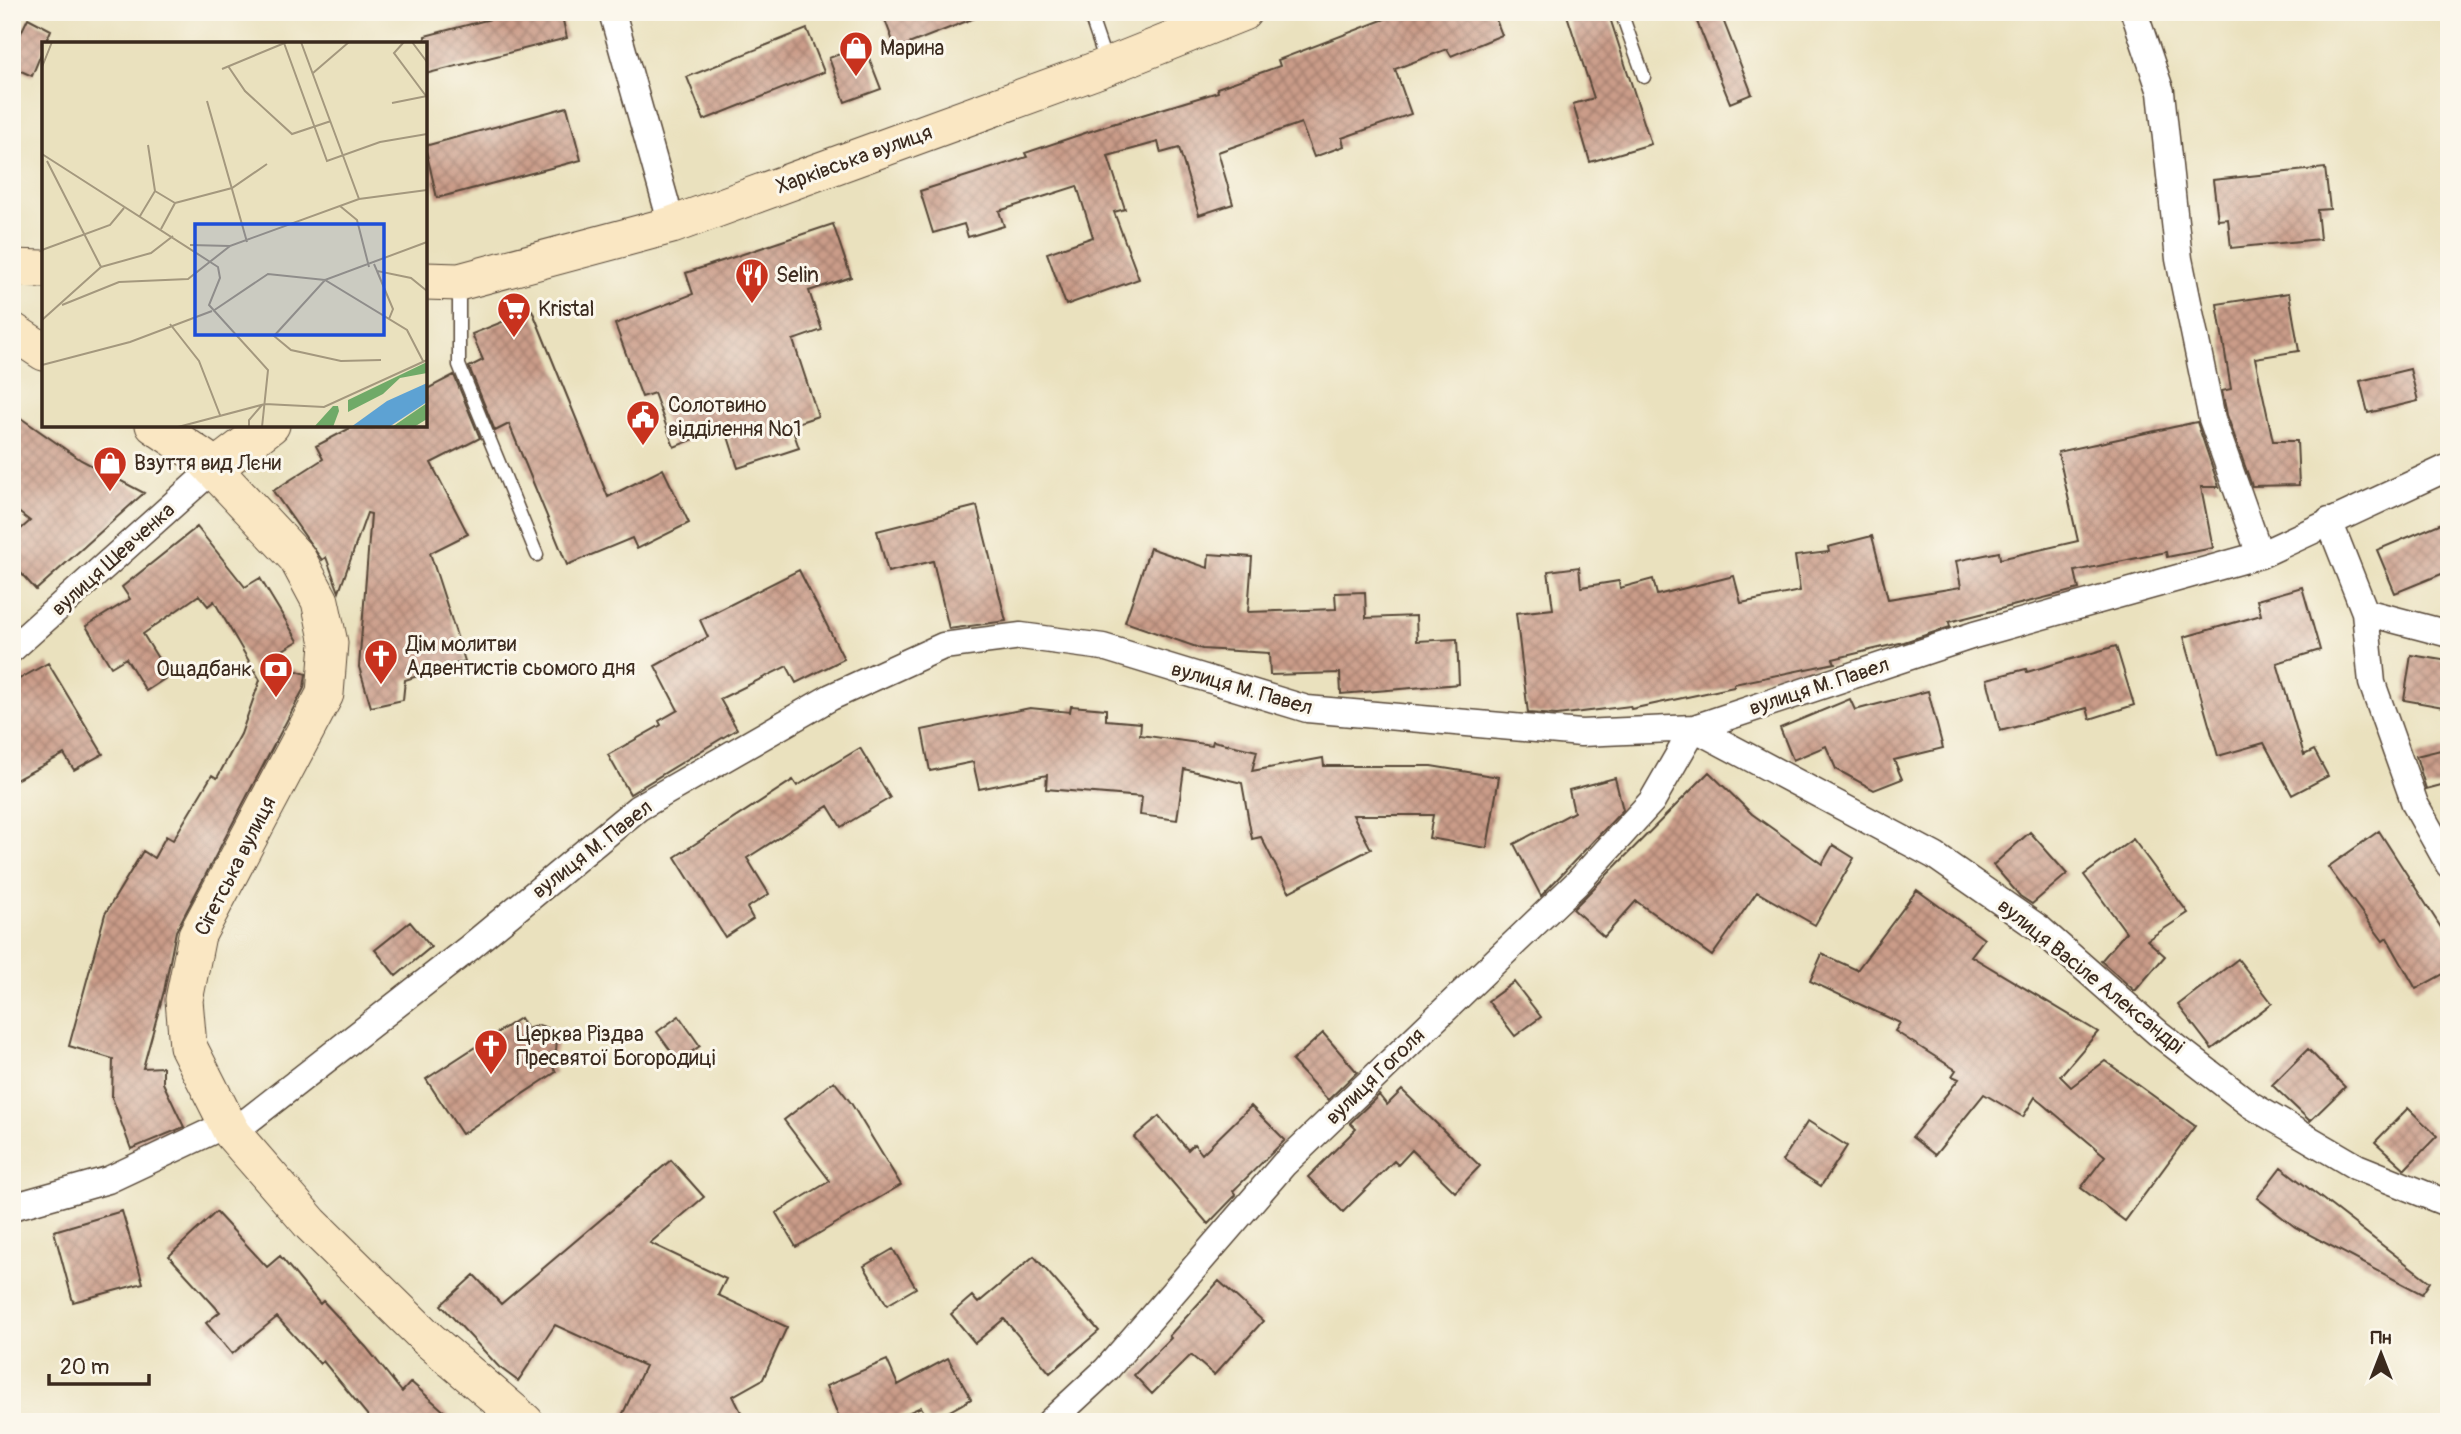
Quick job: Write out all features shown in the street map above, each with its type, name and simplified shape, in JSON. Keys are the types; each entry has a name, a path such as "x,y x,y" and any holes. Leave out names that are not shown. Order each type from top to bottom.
{"street":[{"path":"612,12 672,225"},
{"name":"Харківська вулиця","path":"427,304 442,282 672,225 1108,66 1243,12"},
{"path":"2134,12 2161,92 2179,259 2212,419 2260,555"},
{"path":"12,268 42,270"},
{"path":"12,331 42,351"},
{"name":"Сігетська вулиця","path":"157,427 203,458 297,558 320,601 329,643 325,694 197,935 184,1000 188,1046 230,1128 311,1224 428,1339 525,1422"},
{"path":"213,470 268,427"},
{"name":"вулиця М. Павел","path":"12,1207 108,1180 230,1128 469,948 638,808 831,697 943,646 1020,636 1103,647 1307,709 1581,733 1694,728 1974,635 2260,555 2449,467"},
{"name":"вулиця Шевченка","path":"12,649 213,470"},
{"path":"2329,521 2365,612 2372,683 2415,804 2449,865"},
{"path":"2365,612 2449,634"},
{"name":"вулиця Васіле Александрі","path":"1694,728 1936,856 2040,929 2158,1033 2251,1105 2357,1167 2449,1204"},
{"name":"вулиця Гоголя","path":"1050,1422 1115,1360 1284,1164 1577,883 1652,801 1694,728"}],"lane":[{"path":"1089,12 1108,66"},
{"path":"1621,12 1644,77"},
{"path":"442,282 459,366 537,555"}],"building":[{"path":"517,12 561,12 567,38 427,73 425,36"},
{"path":"882,12 985,12 985,14 896,49"},
{"path":"1403,12 1493,12 1502,35 1451,56 1447,49 1395,69 1411,114 1342,138 1344,146 1314,157 1301,123 1218,152 1233,204 1199,215 1179,148 1161,153 1158,142 1108,156 1125,209 1114,212 1139,279 1066,305 1047,253 1093,237 1077,186 999,211 1004,226 968,237 964,224 933,233 920,191 1027,157 1025,153 1109,125 1218,92 1217,88 1280,66 1278,60"},
{"path":"1566,12 1608,12 1651,144 1590,162 1573,104 1594,98"},
{"path":"1693,12 1720,12 1752,94 1730,103"},
{"path":"28,18 51,30 46,42 42,42 42,52 32,76 12,67 12,31 20,35"},
{"path":"807,29 824,72 704,120 687,77"},
{"path":"864,45 881,89 845,102 829,58"},
{"path":"567,107 581,160 437,198 427,145"},
{"path":"2325,168 2330,209 2317,210 2320,239 2231,248 2228,219 2218,220 2213,180"},
{"path":"833,224 851,277 809,291 822,330 793,340 818,416 791,425 799,448 738,468 725,427 674,447 654,393 642,397 615,324 693,294 686,273"},
{"path":"2289,293 2299,351 2255,358 2273,441 2297,441 2299,485 2252,486 2227,415 2222,391 2231,389 2217,304"},
{"path":"532,310 608,497 663,469 689,523 637,549 632,538 567,565 509,424 495,431 469,367 483,360 472,334"},
{"path":"2410,369 2418,401 2368,413 2360,381"},
{"path":"454,375 480,438 431,463 468,534 430,553 465,661 405,680 403,700 371,707 359,667 371,514 367,513 339,592 326,557 322,560 273,491 323,459 316,446 352,427 427,427 427,389"},
{"path":"12,412 81,460 144,493 36,590 12,563 12,537 30,521 12,507"},
{"path":"2197,422 2219,487 2201,487 2213,548 2167,557 2166,552 2075,571 2079,589 1949,622 1950,627 1904,642 1833,659 1835,663 1631,709 1630,706 1557,715 1528,713 1516,613 1553,609 1548,571 1579,567 1581,587 1619,581 1620,588 1653,579 1657,595 1734,576 1741,603 1800,591 1795,556 1829,552 1828,547 1872,536 1888,599 1961,587 1956,561 1999,552 2000,559 2078,541 2058,452"},
{"path":"977,506 1006,621 949,629 933,561 888,572 877,531"},
{"path":"2449,520 2449,571 2395,593 2377,550"},
{"path":"197,527 245,587 260,578 298,641 266,660 306,674 304,688 176,931 164,991 143,1068 163,1067 163,1083 184,1127 131,1149 112,1097 113,1059 69,1046 105,914 143,851 154,858 166,836 173,840 212,775 217,778 241,734 260,680 214,601 208,606 199,595 143,634 169,676 146,691 126,658 111,667 86,626 130,599 122,587"},
{"path":"1150,548 1208,568 1209,554 1252,557 1248,612 1336,609 1335,593 1365,592 1366,618 1416,616 1417,641 1457,639 1459,684 1341,694 1340,673 1270,675 1269,653 1202,649 1125,622"},
{"path":"799,570 844,659 796,683 787,666 720,699 737,729 630,794 608,755 661,725 659,721 678,710 655,666 708,637 700,620"},
{"path":"2302,587 2320,650 2277,663 2304,755 2314,750 2328,776 2292,795 2264,743 2218,756 2184,637 2261,615 2257,600"},
{"path":"2116,646 2134,705 2090,719 2087,708 2000,731 1987,679 2026,669 2027,672"},
{"path":"2411,655 2449,661 2449,708 2404,700"},
{"path":"48,663 103,754 74,770 64,754 12,782 12,683"},
{"path":"1928,691 1943,748 1894,760 1902,779 1874,790 1836,769 1826,746 1793,760 1780,728 1850,699 1855,710"},
{"path":"1071,706 1106,709 1106,720 1141,723 1140,735 1212,745 1213,741 1257,751 1252,771 1323,758 1324,766 1431,766 1499,777 1487,848 1429,838 1433,815 1353,815 1371,849 1289,892 1261,837 1252,839 1242,783 1184,769 1177,820 1140,815 1142,797 1046,789 1047,775 979,789 973,762 930,771 922,730 1030,708 1070,712"},
{"path":"860,748 890,798 841,827 828,806 747,858 769,894 747,908 753,919 725,937 675,857 793,780 797,786"},
{"path":"2449,748 2449,783 2426,789 2416,756"},
{"path":"1709,772 1752,814 1822,864 1833,845 1854,858 1815,925 1757,892 1712,956 1636,901 1604,937 1573,909"},
{"path":"1615,778 1623,810 1541,896 1514,844 1574,812 1569,790"},
{"path":"2379,831 2449,940 2449,971 2416,989 2387,938 2383,941 2328,867"},
{"path":"2030,832 2067,874 2032,904 2020,896 1993,865"},
{"path":"2133,839 2188,913 2147,940 2165,956 2135,991 2101,961 2126,932 2084,875"},
{"path":"1917,890 1984,939 1971,956 2098,1032 2060,1076 2071,1087 2105,1061 2195,1126 2125,1221 2081,1188 2105,1156 2035,1097 2023,1117 1984,1094 1935,1155 1912,1137 1959,1079 1952,1076 1956,1070 1895,1031 1900,1023 1810,981 1822,954 1857,970"},
{"path":"410,922 431,947 396,976 375,950"},
{"path":"2238,959 2272,1003 2212,1049 2178,1005"},
{"path":"1514,982 1541,1017 1515,1036 1488,1001"},
{"path":"679,1016 700,1046 678,1061 657,1032"},
{"name":"Церква Різдва Пресвятої Богородиці","path":"520,1018 527,1029 539,1025 551,1029 557,1039 556,1051 548,1060 556,1072 462,1134 426,1079"},
{"path":"1323,1033 1357,1072 1328,1100 1292,1061"},
{"path":"2308,1049 2345,1087 2310,1121 2272,1085"},
{"path":"834,1081 851,1103 901,1185 796,1247 776,1213 830,1181 784,1120"},
{"path":"1402,1090 1480,1166 1455,1192 1412,1150 1398,1165 1394,1161 1343,1212 1308,1177 1356,1129 1350,1123 1379,1095 1387,1105"},
{"path":"1251,1106 1285,1140 1233,1191 1236,1195 1208,1224 1134,1137 1159,1116 1188,1150 1194,1144 1202,1154"},
{"path":"2408,1108 2437,1136 2405,1169 2375,1142"},
{"path":"1808,1121 1847,1146 1821,1186 1782,1161"},
{"path":"671,1160 704,1197 650,1243 726,1279 718,1295 787,1327 763,1379 733,1396 746,1422 619,1422 645,1366 555,1325 518,1381 499,1367 441,1305 474,1275 501,1304"},
{"path":"2281,1167 2430,1282 2422,1294 2295,1227 2257,1198"},
{"path":"122,1211 143,1283 73,1302 54,1231"},
{"path":"216,1212 267,1267 280,1256 320,1304 323,1301 366,1347 402,1392 411,1382 456,1422 373,1422 323,1361 320,1364 277,1317 232,1354 206,1323 220,1312 169,1256"},
{"path":"893,1249 916,1288 887,1305 864,1266"},
{"path":"1034,1256 1099,1331 1050,1373 1004,1319 975,1343 951,1314 972,1296 978,1303"},
{"path":"1219,1281 1263,1321 1214,1375 1191,1355 1152,1394 1134,1375 1171,1338 1169,1336"},
{"path":"948,1358 971,1399 930,1422 921,1407 887,1422 841,1422 826,1386 887,1360 898,1385"}],"place":[{"name":"Марина","path":"856,78"},
{"name":"Selin","path":"752,305"},
{"name":"Kristal","path":"514,339"},
{"name":"Солотвино відділення №1","path":"643,447"},
{"name":"Взуття вид Лєни","path":"110,493"},
{"name":"Дім молитви Адвентистів сьомого дня","path":"381,686"},
{"name":"Ощадбанк","path":"276,699"},
{"name":"Церква Різдва Пресвятої Богородиці","path":"491,1076"}]}
